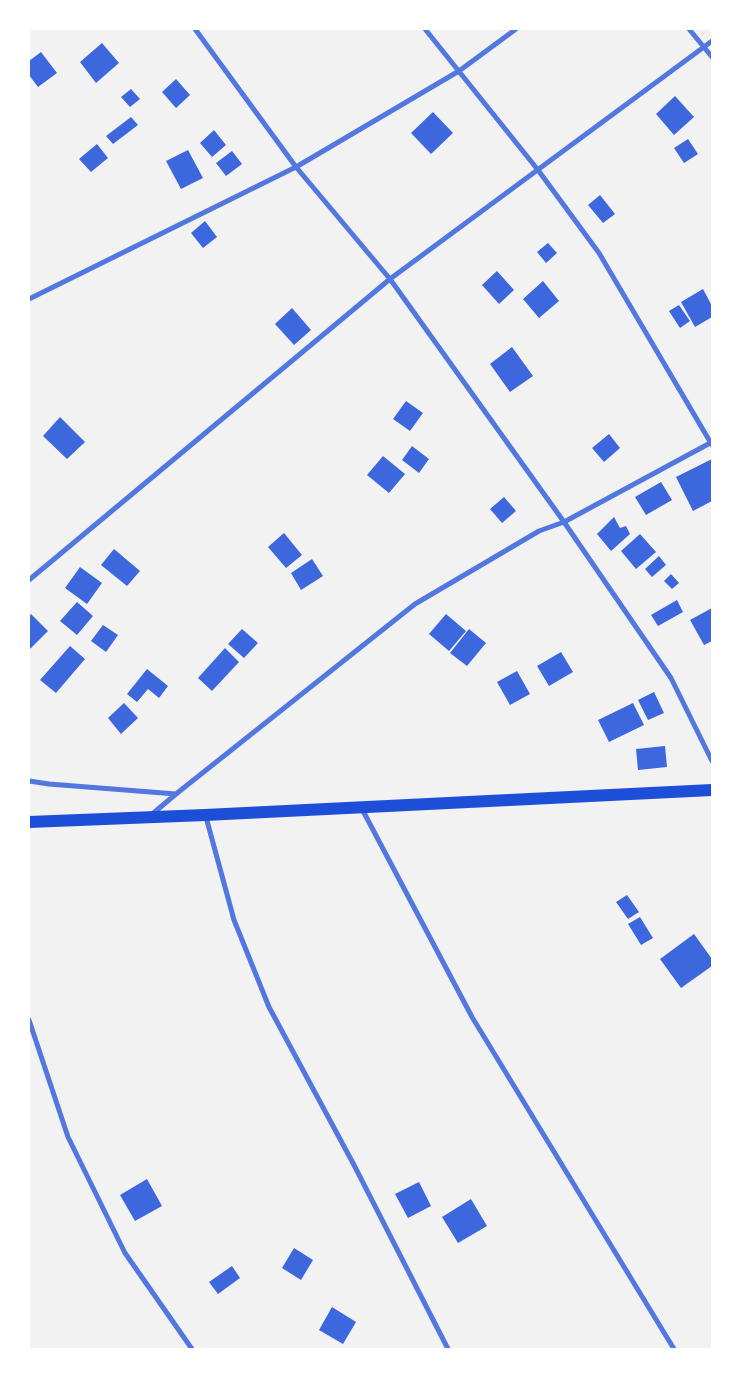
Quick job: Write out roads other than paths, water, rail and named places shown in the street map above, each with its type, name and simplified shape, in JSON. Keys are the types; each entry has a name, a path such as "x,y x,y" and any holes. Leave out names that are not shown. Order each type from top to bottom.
{"main road":[{"path":"29,822 361,808 712,790"}],"street":[{"path":"195,29 296,167 390,279 564,522 671,678 712,761"},
{"path":"149,817 415,604 539,532 564,522 712,444 599,253 538,170 426,29"},
{"path":"29,299 296,167 459,71 516,29"},
{"path":"689,29 712,57"},
{"path":"29,580 390,279 712,41"},
{"path":"29,780 48,784 176,794"},
{"path":"361,808 472,1017 674,1349"},
{"path":"205,815 234,920 269,1007 354,1165 448,1349"},
{"path":"29,1020 68,1137 125,1253 192,1349"}]}
